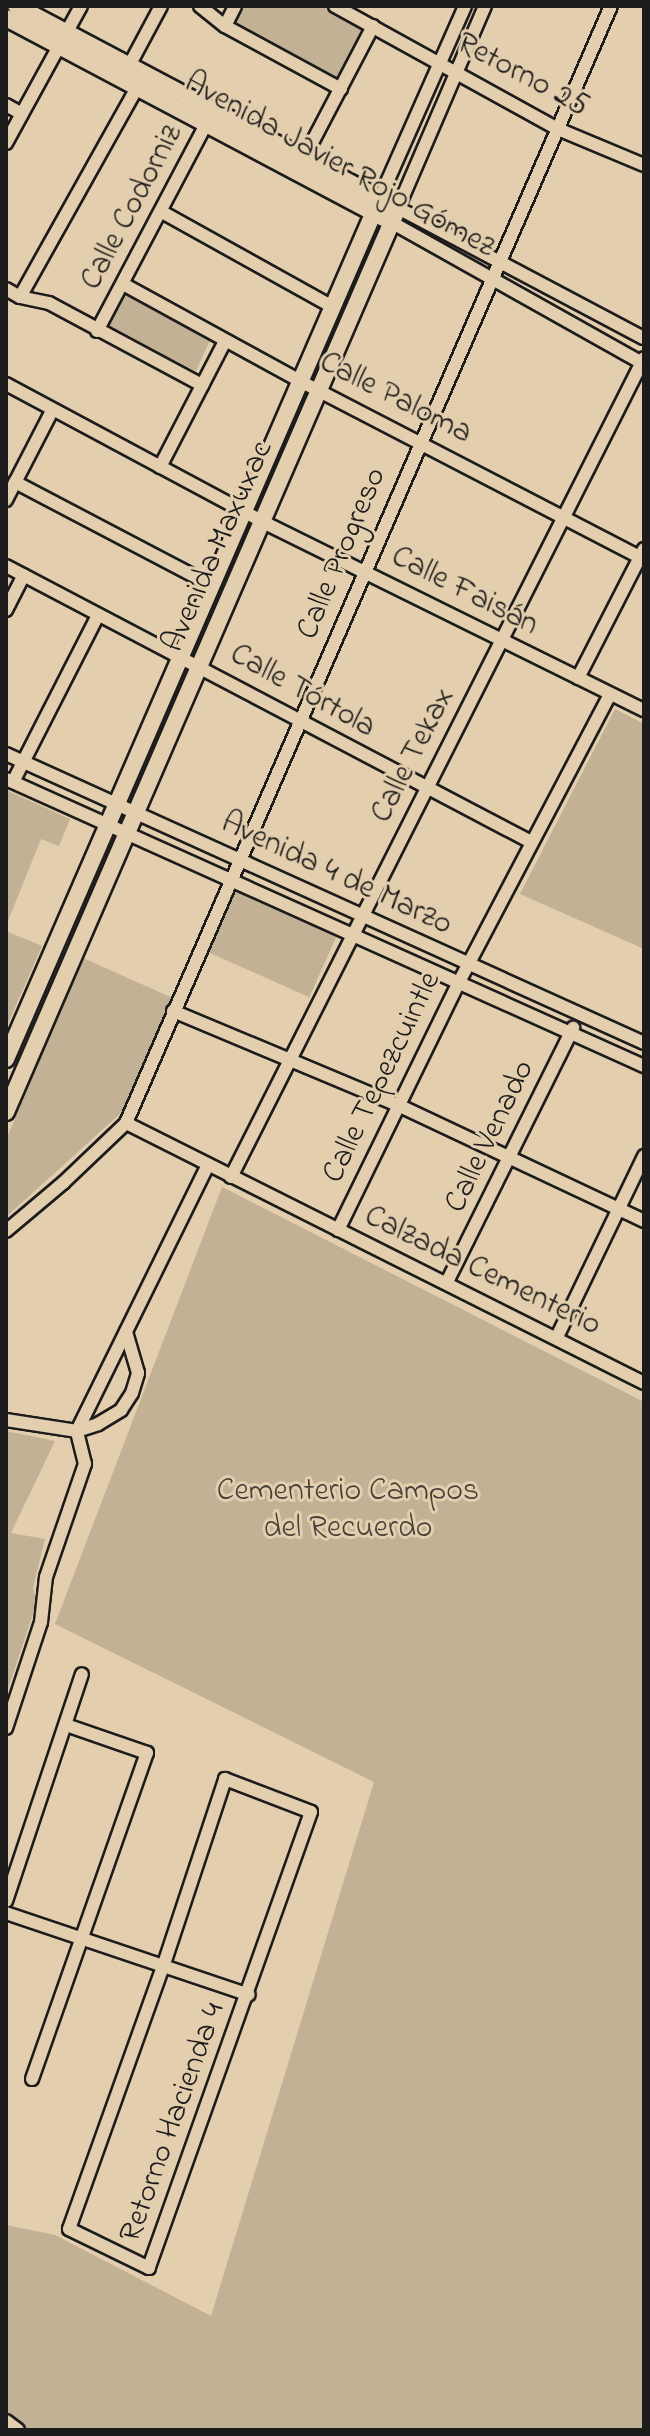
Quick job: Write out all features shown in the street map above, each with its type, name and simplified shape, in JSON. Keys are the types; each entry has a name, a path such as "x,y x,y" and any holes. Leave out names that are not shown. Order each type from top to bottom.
{"main road":[{"name":"Avenida Javier Rojo Gómez","path":"16,6 137,88 304,158 377,206"},
{"name":"Avenida Javier Rojo Gómez","path":"6,18 129,66 210,117 395,215"},
{"name":"Avenida Maxuxac","path":"6,1059 115,802 377,206"},
{"name":"Avenida Maxuxac","path":"6,1112 395,215"},
{"path":"353,260 372,267"}],"street":[{"path":"6,143 81,6"},
{"path":"129,66 161,6"},
{"path":"200,6 225,26 341,89"},
{"path":"225,26 235,6"},
{"name":"Retorno 25","path":"335,6 558,129 644,165"},
{"name":"Avenida Maxuxac","path":"377,206 465,6"},
{"name":"Avenida Maxuxac","path":"395,215 485,6"},
{"name":"Calle Progreso","path":"126,1123 611,6"},
{"path":"304,158 373,26"},
{"path":"20,297 137,88"},
{"path":"6,105 22,114"},
{"name":"Calle Codorniz","path":"97,331 210,117"},
{"path":"403,146 421,153"},
{"path":"162,212 333,307"},
{"name":"Avenida Javier Rojo Gómez","path":"395,215 499,263 644,338"},
{"name":"Avenida Javier Rojo Gómez","path":"395,215 491,281 643,361"},
{"name":"Calle Paloma","path":"123,284 300,381 643,555"},
{"path":"6,289 20,297 49,303 202,385"},
{"path":"160,467 225,341"},
{"name":"Calle Tekax","path":"231,1177 643,361"},
{"name":"Calle Faisán","path":"6,384 261,521 644,710"},
{"path":"6,500 52,411"},
{"path":"15,482 211,585"},
{"path":"578,678 643,555"},
{"name":"Calle Tórtola","path":"6,566 531,842"},
{"path":"6,610 24,575"},
{"path":"9,781 23,762 98,615"},
{"name":"Calle Tepezcuintle","path":"338,1230 459,982 610,694"},
{"name":"Avenida 4 de Marzo","path":"6,754 644,1043"},
{"name":"Avenida 4 de Marzo","path":"9,781 644,1066"},
{"path":"173,1011 400,1106 644,1221"},
{"name":"Calle Venado","path":"447,1282 511,1158 579,1014"},
{"path":"6,1231 63,1183 126,1123"},
{"name":"Calzada Cementerio","path":"126,1123 644,1383"},
{"path":"557,1337 644,1156"},
{"path":"6,1728 41,1622 46,1577 85,1464 77,1431 208,1165"},
{"path":"6,1420 77,1431 98,1424 121,1410 132,1393 138,1373 126,1332"},
{"path":"6,1901 82,1674"},
{"path":"32,2079 84,1941 147,1753 66,1725"},
{"name":"Retorno Hacienda 4","path":"225,1779 311,1812 249,1995 149,2268 69,2229 163,1967 225,1779"},
{"path":"6,1913 249,1995"}],"green space":[{"path":"242,6 324,6 368,31 341,80 233,21"},
{"path":"123,288 212,336 196,371 101,326"},
{"path":"615,709 644,724 644,949 520,894"},
{"path":"6,790 70,819 59,846 41,839 6,926"},
{"path":"236,889 337,934 309,997 208,952"},
{"path":"6,931 42,946 6,1028"},
{"path":"83,958 175,999 136,1092 122,1112 6,1217 6,1140"},
{"name":"Cementerio Campos del Recuerdo","path":"222,1187 644,1402 644,2430 24,2430 6,2415 6,2225 55,2235 211,2316 374,1782 55,1624"},
{"path":"6,1431 55,1441 11,1533 45,1539 33,1588 37,1602 6,1695"}]}
